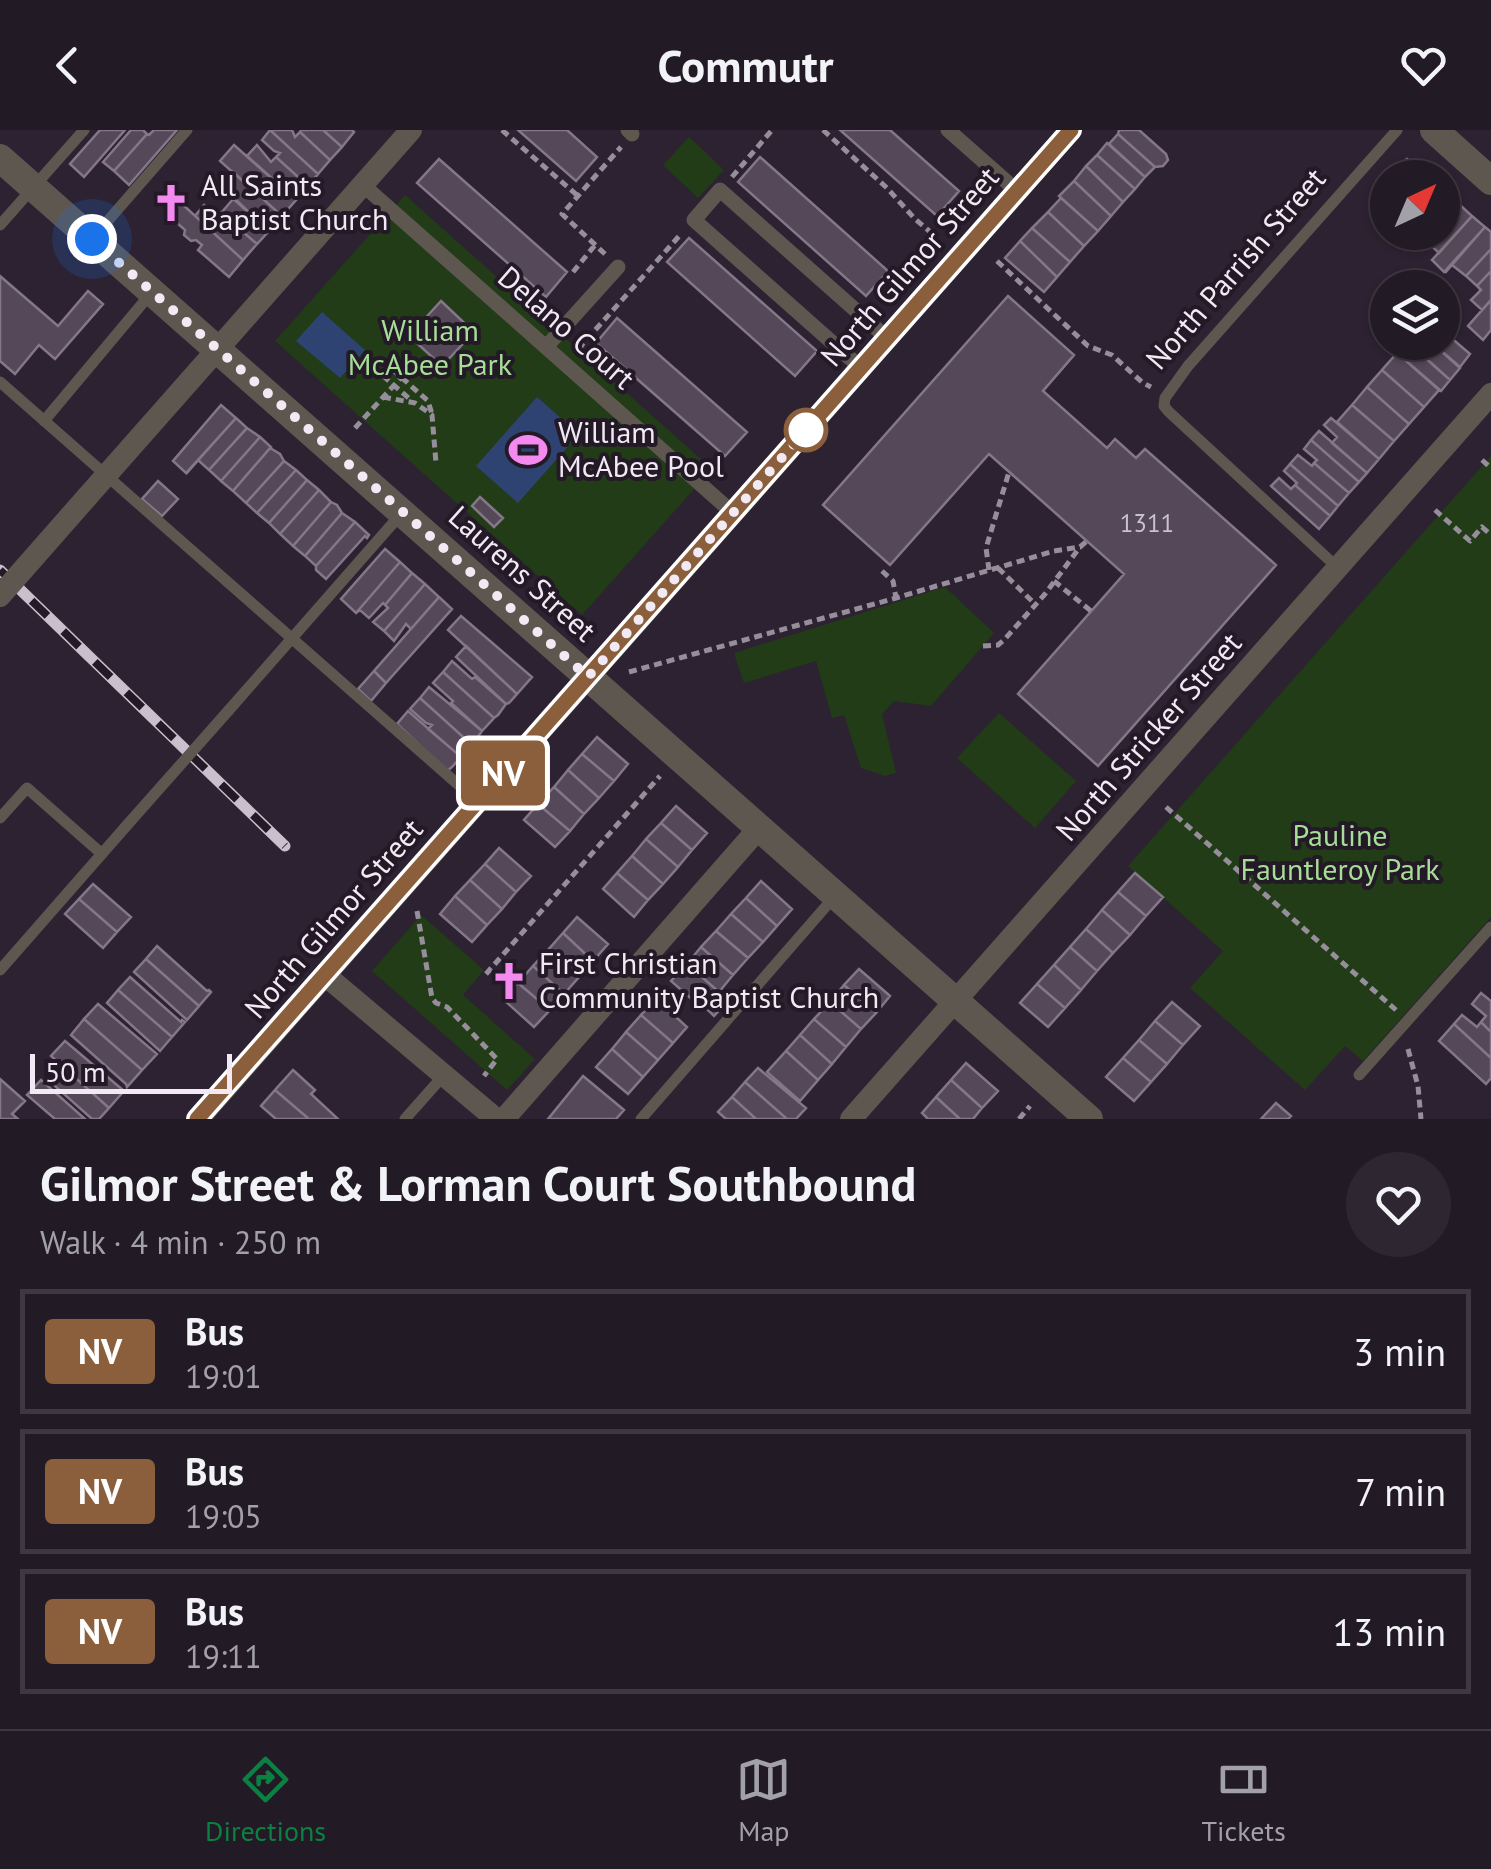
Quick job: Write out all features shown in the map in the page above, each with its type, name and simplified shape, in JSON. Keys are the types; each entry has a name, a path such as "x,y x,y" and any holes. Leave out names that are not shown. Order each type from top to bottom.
{"street":[{"path":"0,596 412,130"},
{"path":"948,130 1017,191"},
{"name":"North Gilmor Street","path":"198,1119 1071,130"},
{"path":"1434,130 1491,181"},
{"name":"Laurens Street","path":"0,158 1089,1119"},
{"name":"Delano Court","path":"362,185 733,513"},
{"path":"860,368 694,220 720,190 887,338"},
{"path":"546,347 618,267"},
{"name":"North Stricker Street","path":"851,1119 1491,394"},
{"path":"504,1119 759,828"},
{"path":"324,976 496,1119"}],"lane":[{"path":"0,225 84,130"},
{"path":"92,239 187,130"},
{"name":"North Parrish Street","path":"1338,568 1168,412 1165,398 1188,366 1396,130"},
{"path":"44,420 152,292"},
{"path":"0,382 478,802"},
{"path":"0,970 403,512"},
{"path":"0,818 27,788 102,854"},
{"path":"641,1119 836,896"},
{"path":"1359,1075 1491,926"},
{"path":"406,1119 444,1076"}],"path":[{"path":"502,130 578,196"},
{"path":"722,187 772,130"},
{"path":"823,130 934,235"},
{"path":"630,132 562,214 637,284"},
{"path":"595,360 580,347 686,228"},
{"path":"573,272 596,245"},
{"path":"996,260 1088,346 1112,355 1143,383 1156,388"},
{"path":"373,368 432,416"},
{"path":"392,369 425,398 432,416 436,463"},
{"path":"354,428 407,371"},
{"path":"406,396 413,387"},
{"path":"383,397 419,406"},
{"path":"419,406 425,398"},
{"path":"1482,460 1491,468"},
{"path":"989,570 986,548 1009,472"},
{"path":"1435,510 1470,541 1482,527 1491,535"},
{"path":"983,646 1004,640 1088,541"},
{"path":"629,672 1054,551 1080,547"},
{"path":"998,568 1036,605"},
{"path":"882,571 892,582 896,598"},
{"path":"1054,581 1091,611"},
{"path":"486,974 660,776"},
{"path":"1166,806 1405,1024 1421,1119"},
{"path":"416,910 432,998 446,1007 497,1059 484,1076"},
{"path":"1019,1119 1030,1106"}],"green space":[{"path":"689,137 724,170 698,198 663,165"},
{"name":"William McAbee Park","path":"405,195 712,469 582,615 275,341"},
{"name":"Pauline Fauntleroy Park","path":"1491,456 1491,917 1363,1061 1345,1046 1305,1090 1190,988 1223,951 1128,866"},
{"path":"945,587 994,633 931,706 894,701 882,714 896,773 885,776 861,768 844,715 832,718 816,661 744,683 734,653"},
{"path":"999,713 1076,781 1035,828 957,758"},
{"path":"421,915 484,970 463,995 535,1059 507,1090 372,971"}],"water":[{"path":"322,312 365,350 340,378 296,341"},
{"name":"William McAbee Pool","path":"537,397 579,434 518,503 476,466"}],"building":[{"path":"100,130 125,130 84,177 70,164"},
{"path":"131,130 147,134 114,171 103,162"},
{"path":"154,130 177,130 129,185 114,171"},
{"path":"270,130 292,130 295,137 300,132 330,160 318,174"},
{"path":"270,130 318,174 308,186 276,157 280,153 262,140"},
{"path":"301,130 323,130 342,147 330,160"},
{"path":"323,130 352,130 354,132 342,147"},
{"path":"518,130 567,130 597,157 576,181"},
{"path":"840,130 890,130 959,191 937,216"},
{"path":"1119,130 1139,130 1168,160 1155,167 1118,134"},
{"path":"1118,134 1155,167 1145,177 1109,144"},
{"path":"1107,143 1145,177 1135,189 1097,155"},
{"path":"234,145 296,200 282,216 220,161"},
{"path":"257,145 271,162 276,157 308,186 296,200 247,156"},
{"path":"1097,155 1135,189 1123,202 1086,166"},
{"path":"760,157 888,271 866,296 738,182"},
{"path":"439,159 567,272 546,297 417,183"},
{"path":"1086,166 1123,202 1111,216 1074,181"},
{"path":"233,172 282,216 269,231 220,187"},
{"path":"1074,181 1111,216 1098,231 1059,196"},
{"path":"234,198 269,231 257,244 221,213"},
{"path":"1061,198 1098,231 1084,246 1048,212"},
{"path":"181,203 243,260 229,277 198,250 202,245 184,235 185,230 169,216"},
{"path":"204,205 217,217 221,213 257,244 243,260 195,216"},
{"path":"1460,205 1472,216 1460,229"},
{"path":"1048,212 1084,246 1070,262 1032,228"},
{"path":"1472,216 1485,227 1442,270 1432,260 1441,250 1460,250 1460,229"},
{"path":"1485,227 1491,232 1491,249 1466,276 1452,265 1448,270"},
{"path":"1032,228 1070,262 1057,277 1020,241"},
{"path":"689,238 817,351 795,376 667,262"},
{"path":"1020,241 1057,277 1044,292 1005,258"},
{"path":"1491,249 1491,271 1477,286 1466,276"},
{"path":"1491,271 1491,300 1482,310 1471,300 1481,290 1477,286"},
{"path":"0,276 58,326 88,291 103,304 55,359 39,345 15,374 0,361"},
{"path":"1008,296 1074,355 1043,391 1107,448 1115,439 1136,458 1145,449 1276,565 1098,766 1018,694 1124,574 989,454 890,565 823,505"},
{"path":"1491,300 1491,330 1483,340 1468,326"},
{"path":"441,301 474,332 442,366 409,336"},
{"path":"617,318 747,432 725,456 596,343"},
{"path":"1460,345 1470,354 1460,367 1452,360 1460,360"},
{"path":"1391,360 1405,360 1439,390 1424,407 1382,370"},
{"path":"1405,360 1428,360 1450,380 1441,391"},
{"path":"1428,360 1451,360 1460,368 1450,380"},
{"path":"1382,370 1424,407 1409,424 1367,387"},
{"path":"1367,387 1409,424 1394,441 1352,405"},
{"path":"221,405 236,418 186,473 173,461"},
{"path":"1352,405 1394,441 1379,459 1337,422"},
{"path":"236,418 247,428 209,470 198,460"},
{"path":"1331,418 1379,459 1367,473 1332,443 1337,437 1324,425"},
{"path":"247,428 260,437 221,481 209,470"},
{"path":"1319,431 1367,473 1359,482 1311,440"},
{"path":"260,437 271,447 233,491 221,481"},
{"path":"1311,440 1359,482 1349,493 1314,463 1317,460 1304,449"},
{"path":"270,448 284,461 246,503 233,491"},
{"path":"1298,455 1312,466 1314,463 1349,493 1338,506 1290,464"},
{"path":"284,461 296,470 257,513 246,503"},
{"path":"1290,464 1338,506 1330,516 1284,471"},
{"path":"296,470 307,480 269,523 257,513"},
{"path":"1279,478 1291,489 1295,485 1330,516 1319,529 1271,486"},
{"path":"307,480 319,490 280,534 269,523"},
{"path":"158,481 178,499 162,516 142,499"},
{"path":"319,490 331,502 293,546 280,534"},
{"path":"480,497 503,518 494,527 472,506"},
{"path":"331,502 342,513 305,556 293,546"},
{"path":"342,513 355,522 316,566 305,556"},
{"path":"355,522 369,535 326,579 316,566"},
{"path":"385,549 400,562 356,613 341,599"},
{"path":"400,562 412,573 385,605 369,618 360,610 356,613"},
{"path":"412,573 425,584 384,631 373,622 388,608 385,605"},
{"path":"425,584 439,597 411,629 406,624 394,641 384,631"},
{"path":"439,597 452,609 386,683 374,671"},
{"path":"461,616 532,677 517,694 448,630"},
{"path":"466,646 517,694 509,703 456,657"},
{"path":"452,661 506,704 498,715 494,718 443,672"},
{"path":"374,671 386,683 371,701 358,689"},
{"path":"443,672 494,718 482,731 433,683"},
{"path":"429,687 482,731 472,745 420,698"},
{"path":"420,698 472,745 464,754 460,756 428,729 432,725 410,709"},
{"path":"408,711 461,757 447,771 397,724"},
{"path":"597,737 628,764 614,781 582,754"},
{"path":"582,754 614,781 599,798 568,770"},
{"path":"568,770 599,798 584,814 554,787"},
{"path":"554,787 584,814 570,831 538,804"},
{"path":"538,804 570,831 555,847 524,820"},
{"path":"676,806 707,833 692,850 661,823"},
{"path":"661,823 692,850 678,867 646,839"},
{"path":"646,839 678,867 663,884 632,856"},
{"path":"499,848 531,876 516,892 485,864"},
{"path":"632,856 663,884 648,900 617,873"},
{"path":"485,864 516,892 502,909 470,880"},
{"path":"617,873 648,900 634,917 603,889"},
{"path":"1135,873 1163,897 1146,916 1118,892"},
{"path":"470,880 502,909 487,925 455,896"},
{"path":"761,881 792,909 777,926 746,898"},
{"path":"93,884 131,917 117,932 79,899"},
{"path":"1118,892 1146,916 1130,935 1102,910"},
{"path":"455,896 487,925 472,942 440,914"},
{"path":"746,898 777,926 763,942 731,914"},
{"path":"79,899 117,932 103,948 65,914"},
{"path":"1102,910 1130,935 1113,953 1086,929"},
{"path":"731,914 763,942 748,958 716,931"},
{"path":"577,917 608,944 593,961 563,933"},
{"path":"1086,929 1113,953 1097,971 1070,947"},
{"path":"716,931 748,958 733,975 701,947"},
{"path":"563,933 593,961 579,977 548,950"},
{"path":"157,946 211,992 199,1006 146,959"},
{"path":"701,947 733,975 719,992 687,964"},
{"path":"1070,947 1097,971 1081,990 1054,965"},
{"path":"548,950 579,977 564,994 533,966"},
{"path":"146,959 199,1006 187,1020 134,972"},
{"path":"687,964 719,992 714,996 724,1005 714,1016 671,981"},
{"path":"1054,965 1081,990 1065,1008 1037,984"},
{"path":"533,966 564,994 550,1010 518,983"},
{"path":"859,969 890,996 876,1013 844,985"},
{"path":"130,977 185,1022 172,1037 118,990"},
{"path":"518,983 550,1010 534,1027 504,1000"},
{"path":"1037,984 1065,1008 1048,1027 1020,1003"},
{"path":"844,985 876,1013 861,1029 830,1002"},
{"path":"118,990 172,1037 160,1051 107,1003"},
{"path":"1481,993 1491,1001 1491,1032 1481,1022 1486,1016 1472,1004"},
{"path":"656,999 687,1027 673,1043 641,1015"},
{"path":"830,1002 861,1029 846,1047 814,1019"},
{"path":"1172,1002 1200,1026 1183,1045 1155,1021"},
{"path":"98,1004 157,1054 142,1070 84,1019"},
{"path":"641,1015 673,1043 658,1060 626,1032"},
{"path":"1462,1015 1477,1027 1481,1022 1491,1032 1491,1058 1454,1024"},
{"path":"84,1019 142,1070 127,1087 71,1035"},
{"path":"814,1019 846,1047 832,1064 800,1035"},
{"path":"1155,1021 1183,1045 1167,1064 1139,1040"},
{"path":"1454,1024 1491,1058 1491,1078 1486,1084 1439,1041"},
{"path":"626,1032 658,1060 643,1077 612,1049"},
{"path":"800,1035 832,1064 818,1080 786,1051"},
{"path":"1139,1040 1167,1064 1151,1082 1123,1058"},
{"path":"65,1041 124,1091 109,1108 51,1056"},
{"path":"612,1049 643,1077 628,1094 596,1067"},
{"path":"786,1051 818,1080 800,1101 767,1072"},
{"path":"1123,1058 1151,1082 1134,1101 1106,1077"},
{"path":"59,1063 109,1108 99,1119 92,1119 46,1078"},
{"path":"966,1063 998,1091 982,1108 951,1080"},
{"path":"758,1068 806,1108 796,1119 787,1119 745,1082"},
{"path":"293,1070 338,1119 309,1119 275,1090"},
{"path":"583,1076 624,1110 616,1119 548,1119"},
{"path":"0,1079 25,1101 12,1114 18,1119 0,1119"},
{"path":"41,1080 85,1119 55,1119 27,1095"},
{"path":"951,1080 982,1108 973,1119 960,1119 936,1097"},
{"path":"745,1082 787,1119 756,1119 732,1097"},
{"path":"275,1090 309,1119 276,1119 261,1106"},
{"path":"732,1097 756,1119 726,1119 718,1112"},
{"path":"936,1097 960,1119 928,1119 922,1113"},
{"path":"1276,1103 1291,1116 1261,1119"}],"railway":[{"path":"0,570 285,846"}],"bus line":[{"name":"NV","path":"197,1119 1071,130"}],"place":[{"name":"All Saints Baptist Church","path":"171,203"},
{"name":"William McAbee Pool","path":"528,450"},
{"name":"First Christian Community Baptist Church","path":"509,981"}],"route":[{"path":"92,239 588,677 810,426 806,430"}]}
